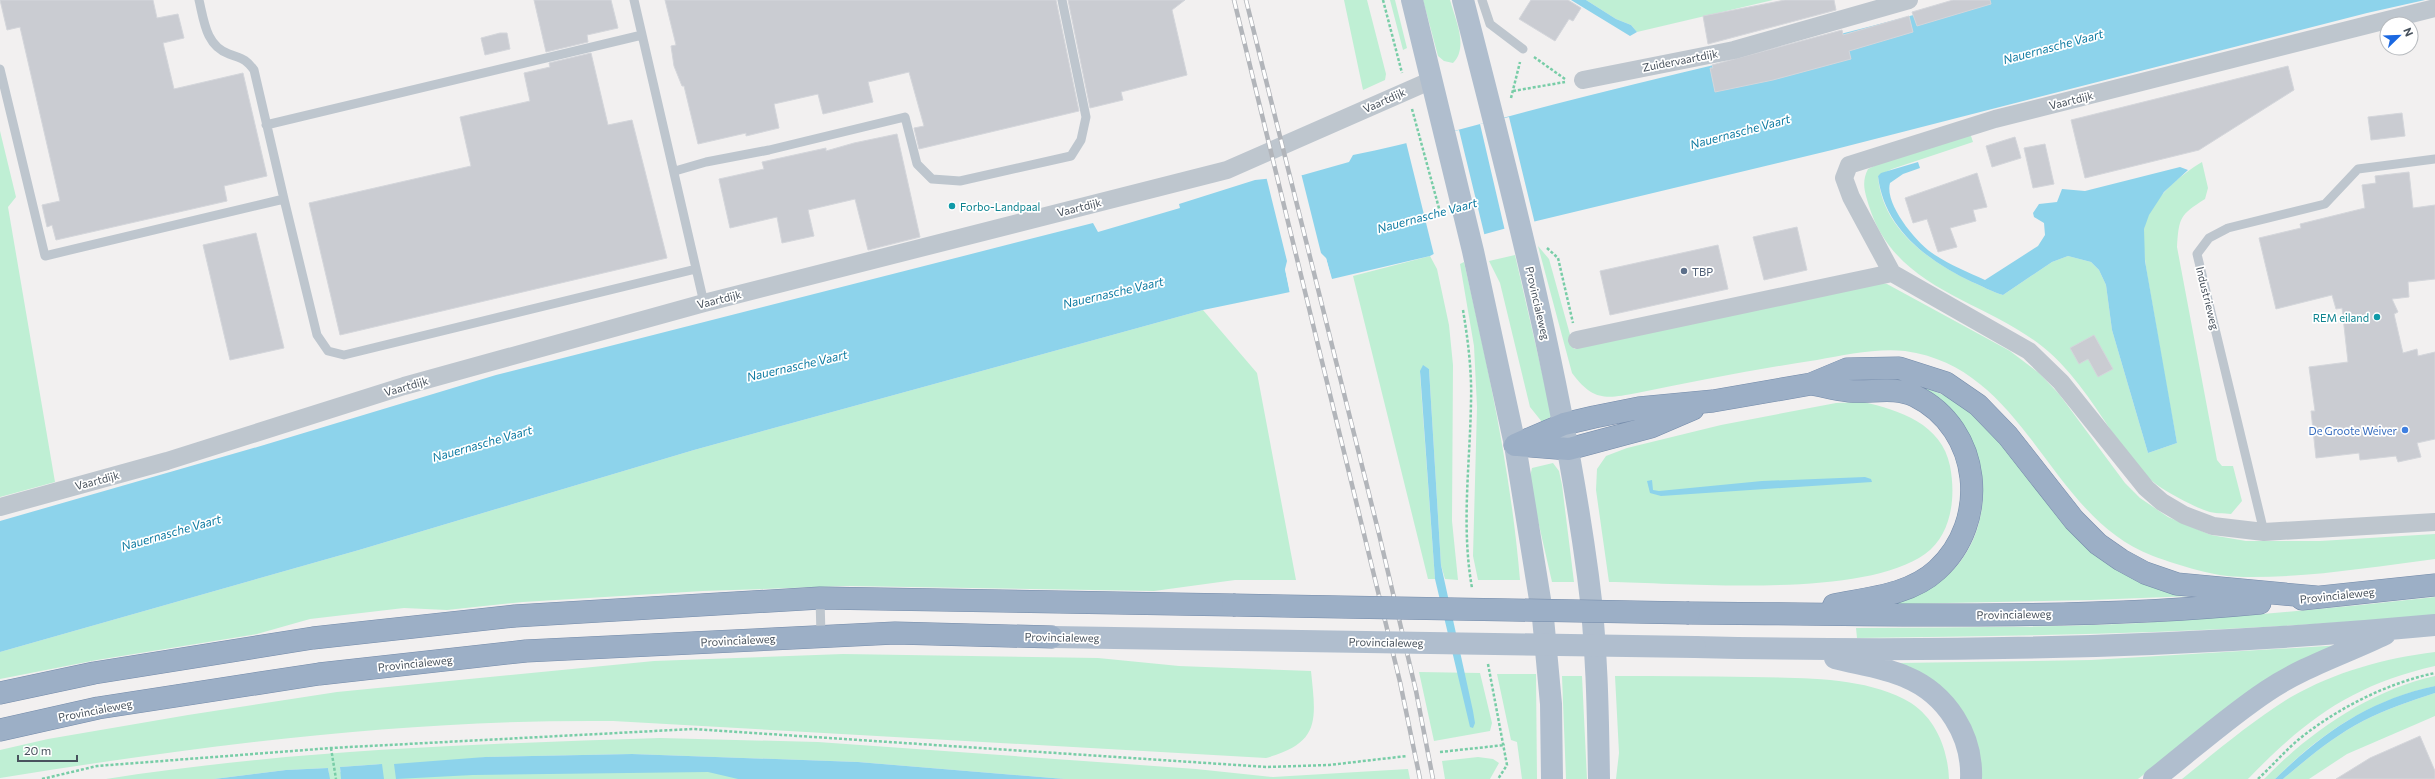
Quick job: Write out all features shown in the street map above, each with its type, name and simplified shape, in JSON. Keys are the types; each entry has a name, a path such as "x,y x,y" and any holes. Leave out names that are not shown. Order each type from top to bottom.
{"highway":[{"path":"1515,445 1564,424 1639,408 1713,401 1811,384 1847,369 1899,368 1946,383 1978,404 1994,418 2074,520 2098,544 2120,560 2145,573 2177,584 2316,597"},
{"path":"1790,613 1894,593 1918,583 1937,570 1955,549 1967,528 1972,504 1972,476 1964,448 1947,420 1931,405 1914,395 1897,391 1849,391 1811,384"},
{"path":"1515,445 1568,449 1651,427 1713,401"},
{"name":"Provincialeweg","path":"0,692 94,673 313,638 515,616 820,598 1690,613 1953,615 2132,611 2216,607 2435,585"},
{"name":"Provincialeweg","path":"0,730 98,708 319,674 526,651 895,633 1052,638"}],"main road":[{"path":"1412,0 1472,246 1515,445 1543,618 1551,704 1552,779"},
{"name":"Provincialeweg","path":"1463,0 1495,121 1522,233 1564,424 1588,578 1598,724 1598,779"},
{"name":"Provincialeweg","path":"1052,638 1696,647 1797,650 1942,650 2104,646 2395,629 2435,625"},
{"path":"2154,779 2268,690 2306,669 2345,654 2395,629"},
{"path":"1797,650 1893,672 1907,677 1929,691 1954,716 1962,730 1968,744 1971,779"}],"street":[{"name":"Zuidervaartdijk","path":"1575,80 1734,50 1909,0"},
{"name":"Vaartdijk","path":"2264,532 2213,526 2184,515 2162,502 2146,488 2126,465 2061,382 2029,351 1892,273 1851,197 1844,178 1849,165 1995,119 2435,8"},
{"name":"Vaartdijk","path":"0,507 167,461 404,386 704,303 1226,170 1432,80"},
{"path":"1577,340 1892,273"},
{"path":"2264,532 2435,522"}],"lane":[{"path":"199,0 207,35 218,49 246,59 254,70 318,335 328,351 344,355 696,269"},
{"path":"634,0 675,171 704,303"},
{"path":"675,171 706,162 769,150 905,117 917,164 932,179 960,181 1071,156 1081,140 1086,117 1062,0"},
{"path":"1482,0 1490,24 1523,49"},
{"path":"266,124 642,34"},
{"path":"0,69 45,256 284,199"},
{"name":"Industrieweg","path":"2264,532 2197,254 2209,238 2228,228 2326,204 2358,169 2435,159"},
{"path":"820,598 821,636"}],"path":[{"path":"1384,0 1440,213"},
{"path":"1509,105 1523,49 1575,80"},
{"path":"1512,91 1575,80"},
{"path":"1542,243 1558,258 1577,340"},
{"path":"1462,308 1467,334 1471,401 1465,518 1472,591"},
{"path":"1486,656 1505,745 1507,765 1498,779"},
{"path":"2258,779 2298,740 2326,720 2394,686 2435,673"},
{"path":"42,779 97,766 331,748 693,729 1267,767 1329,765 1407,756"},
{"path":"1440,752 1505,745"},
{"path":"331,748 336,779"}],"green space":[{"path":"1344,0 1367,0 1386,74 1385,80 1363,90"},
{"path":"1390,0 1395,0 1407,48 1403,50"},
{"path":"1423,0 1450,0 1460,41 1458,56 1453,63 1444,61 1438,56"},
{"path":"1586,0 1773,0 1637,32 1631,25 1616,19"},
{"path":"0,131 16,197 8,207 55,482 0,497"},
{"path":"1970,133 1973,142 1892,169 1878,176 1881,195 1888,212 1910,241 1924,253 1956,274 2003,295 2052,262 2068,256 2091,262 2099,270 2106,285 2112,330 2148,453 2177,443 2146,266 2144,229 2146,219 2151,209 2166,190 2184,174 2202,162 2208,188 2205,199 2190,209 2182,218 2177,247 2217,460 2222,466 2233,466 2242,501 2231,514 2213,513 2201,509 2171,494 2152,481 2133,461 2092,402 2065,367 2043,347 2019,331 1943,290 1920,275 1899,257 1881,234 1869,206 1865,192 1864,183 1868,169 1889,159"},
{"path":"1538,246 1549,259 1574,349 1877,282 1887,284 2010,351 2039,373 2059,394 2125,483 2140,498 2168,517 2211,535 2246,541 2320,541 2435,534 2435,559 2316,574 2268,577 2233,577 2186,567 2153,556 2117,536 2087,509 2060,478 2010,413 1981,385 1947,363 1905,351 1883,350 1861,352 1749,371 1626,395 1608,397 1600,396 1587,389 1572,373"},
{"path":"1515,255 1552,416 1542,422 1530,407 1500,283 1489,261"},
{"path":"1430,256 1437,269 1449,325 1453,365 1452,521 1458,580 1445,579 1441,565 1429,369 1423,366 1420,374 1435,579 1428,579 1353,276"},
{"path":"1464,262 1498,420 1511,500 1520,580 1478,580 1473,556 1477,407 1474,346 1460,264"},
{"path":"1203,310 1257,373 1296,580 1235,580 1154,591 847,586 703,591 523,602 447,610 404,608 310,619 257,634 97,660 0,679 0,652 359,550 694,450"},
{"path":"1915,383 1948,397 1974,415 2004,446 2052,510 2192,596 2091,600 1897,604 1897,602 1936,585 1956,567 1968,550 1976,531 1981,511 1983,491 1981,470 1976,451 1967,432 1951,415 1914,386"},
{"path":"1863,402 1891,409 1917,421 1938,439 1945,452 1952,478 1952,502 1950,514 1941,536 1934,546 1925,554 1897,568 1860,578 1818,583 1727,585 1609,582 1596,490 1597,469 1606,456 1627,448 1721,425 1836,403"},
{"path":"1553,463 1559,471 1562,485 1574,582 1552,582 1529,481 1532,468"},
{"path":"2435,597 2435,615 2363,621 2219,629 2002,636 1857,638 1856,628 2104,625 2288,612"},
{"path":"2343,645 2228,709 2138,779 1980,779 1976,743 1898,663 2091,660"},
{"path":"2435,652 2435,666 2379,683 2332,707 2290,739 2248,779 2182,779 2262,716 2308,688 2361,667 2398,658"},
{"path":"843,654 1098,658 1179,666 1311,671 1314,703 1313,716 1311,727 1306,737 1297,745 1284,752 1266,758 613,721 536,722 459,724 305,736 153,755 0,778 0,750 48,739 188,715 337,692 654,661"},
{"path":"1419,672 1480,673 1492,723 1490,731 1434,741"},
{"path":"1497,674 1536,674 1537,779 1522,779 1517,742 1511,740"},
{"path":"1562,676 1582,676 1587,779 1566,779"},
{"path":"1615,676 1717,676 1833,680 1854,683 1894,694 1911,703 1920,710 1934,727 1943,747 1949,779 1616,779 1619,753"},
{"path":"2435,676 2435,686 2411,692 2389,700 2348,720 2311,747 2275,779 2264,779 2301,745 2342,715 2387,692"},
{"path":"2435,693 2435,716 2347,754 2309,779 2283,779 2302,763 2352,727 2390,709"},
{"path":"660,738 818,742 1196,769 1273,777 1408,769 1410,779 1065,779 858,762 632,754 485,757 445,764 979,779 250,779 329,773 328,768 286,770 214,779 106,779 244,761 313,755 452,746","holes":["382,764 340,772 340,767"]},
{"path":"1478,757 1493,759 1499,763 1490,779 1445,779 1442,761"}],"water":[{"path":"1571,0 1586,0 1616,19 1631,25 1637,32 1630,36"},
{"name":"Nauernasche Vaart","path":"1967,0 2425,0 2367,13 1832,150 1507,228 1456,242 1430,256 1332,279 1326,258 1285,269 1290,292 1203,310 694,450 359,550 0,652 0,521 264,445 496,375 1093,223 1098,232 1180,208 1179,204 1255,180 1303,175 1349,162 1353,155 1412,142 1558,103 1825,38"},
{"path":"1918,162 1920,168 1903,174 1890,183 1889,192 1897,212 1911,233 1928,250 1947,262 1985,280 2038,246 2045,235 2044,223 2034,217 2033,213 2039,204 2057,202 2062,189 2085,191 2180,167 2188,170 2164,192 2149,215 2144,229 2145,261 2177,443 2148,453 2112,330 2106,285 2099,270 2091,262 2068,256 2052,262 2003,295 1991,291 1956,274 1925,253 1911,241 1889,212 1882,195 1878,176 1881,173"},
{"path":"1423,365 1429,369 1441,565 1473,711 1475,723 1473,728 1470,727 1435,579 1420,371"},
{"path":"1865,477 1871,479 1872,482 1661,496 1650,493 1647,481 1652,480 1653,490 1659,491 1762,481"},
{"path":"2435,686 2435,693 2390,709 2352,727 2302,763 2283,779 2275,779 2311,747 2348,720 2389,700 2411,692"},
{"path":"632,754 858,762 1065,779 738,779 708,772 473,775 396,779 394,764 485,757"},
{"path":"382,764 384,779 341,779 340,767"},
{"path":"328,768 330,779 214,779 286,770"}],"pier":[{"path":"1509,117 1535,224 1505,231 1480,124"},
{"path":"1459,130 1485,237 1457,244 1434,255 1406,142"},
{"path":"1301,173 1321,253 1326,258 1332,281 1330,280 1325,260 1287,270 1292,291 1290,294 1285,269 1287,261 1266,176"}],"building":[{"path":"0,0 153,0 157,18 178,14 184,38 163,43 174,89 243,73 267,176 224,186 227,201 56,240 52,225 47,227 42,205 60,201 20,27 7,30"},
{"path":"534,0 611,0 618,28 587,35 588,42 546,52"},
{"path":"665,0 1056,0 1079,111 919,149 914,128 924,126 909,72 868,82 873,102 823,114 818,94 774,104 779,128 746,136 746,133 698,144 684,86 682,86 674,66 671,46 676,45"},
{"path":"1068,0 1185,0 1172,10 1187,75 1121,92 1123,100 1090,108"},
{"path":"1531,0 1568,0 1581,8 1573,21 1569,19 1555,41 1519,19"},
{"path":"1785,0 1834,0 1836,10 1708,44 1703,16"},
{"path":"1953,0 1990,0 1991,4 1917,26 1912,12"},
{"path":"1909,16 1913,32 1849,51 1851,59 1773,80 1715,92 1710,68 1713,68 1712,65 1842,30 1843,35"},
{"path":"500,33 507,33 510,49 485,55 481,38"},
{"path":"591,53 608,125 632,120 667,258 340,335 309,203 471,166 460,117 530,101 524,73 550,67 549,63"},
{"path":"2288,66 2294,90 2199,150 2085,178 2071,120"},
{"path":"2402,113 2405,136 2371,140 2368,117"},
{"path":"897,134 920,237 868,250 855,199 808,210 814,236 782,243 777,217 730,228 719,179 764,169 762,162 826,148 826,151 854,143"},
{"path":"2015,137 2021,158 1992,167 1986,146"},
{"path":"2045,144 2054,184 2033,188 2024,148"},
{"name":"REM eiland","path":"2409,172 2413,208 2435,205 2435,279 2408,282 2409,297 2392,299 2398,312 2394,314 2403,353 2417,349 2418,356 2435,352 2435,439 2417,443 2421,457 2398,462 2396,456 2360,460 2359,453 2316,458 2311,411 2315,411 2309,367 2348,362 2342,308 2336,309 2332,295 2276,309 2259,238 2301,228 2300,224 2365,208 2362,185 2376,183 2375,176"},
{"path":"1977,173 1987,207 1973,210 1976,221 1950,228 1957,247 1938,252 1927,219 1913,223 1905,198"},
{"path":"1797,227 1807,270 1764,280 1753,237"},
{"path":"256,233 284,348 230,360 203,245"},
{"path":"1718,245 1728,289 1610,315 1600,271"},
{"path":"2094,335 2113,369 2098,377 2088,359 2079,364 2070,348"},
{"path":"2420,736 2435,771 2435,779 2336,779 2370,758"}],"railway":[{"path":"1234,0 1400,682 1420,779"},
{"path":"1246,0 1379,534 1416,691 1433,779"}],"place":[{"name":"Forbo-Landpaal","path":"952,206"},
{"name":"TBP","path":"1684,271"},
{"name":"REM eiland","path":"2377,317"},
{"name":"De Groote Weiver","path":"2405,430"}]}
